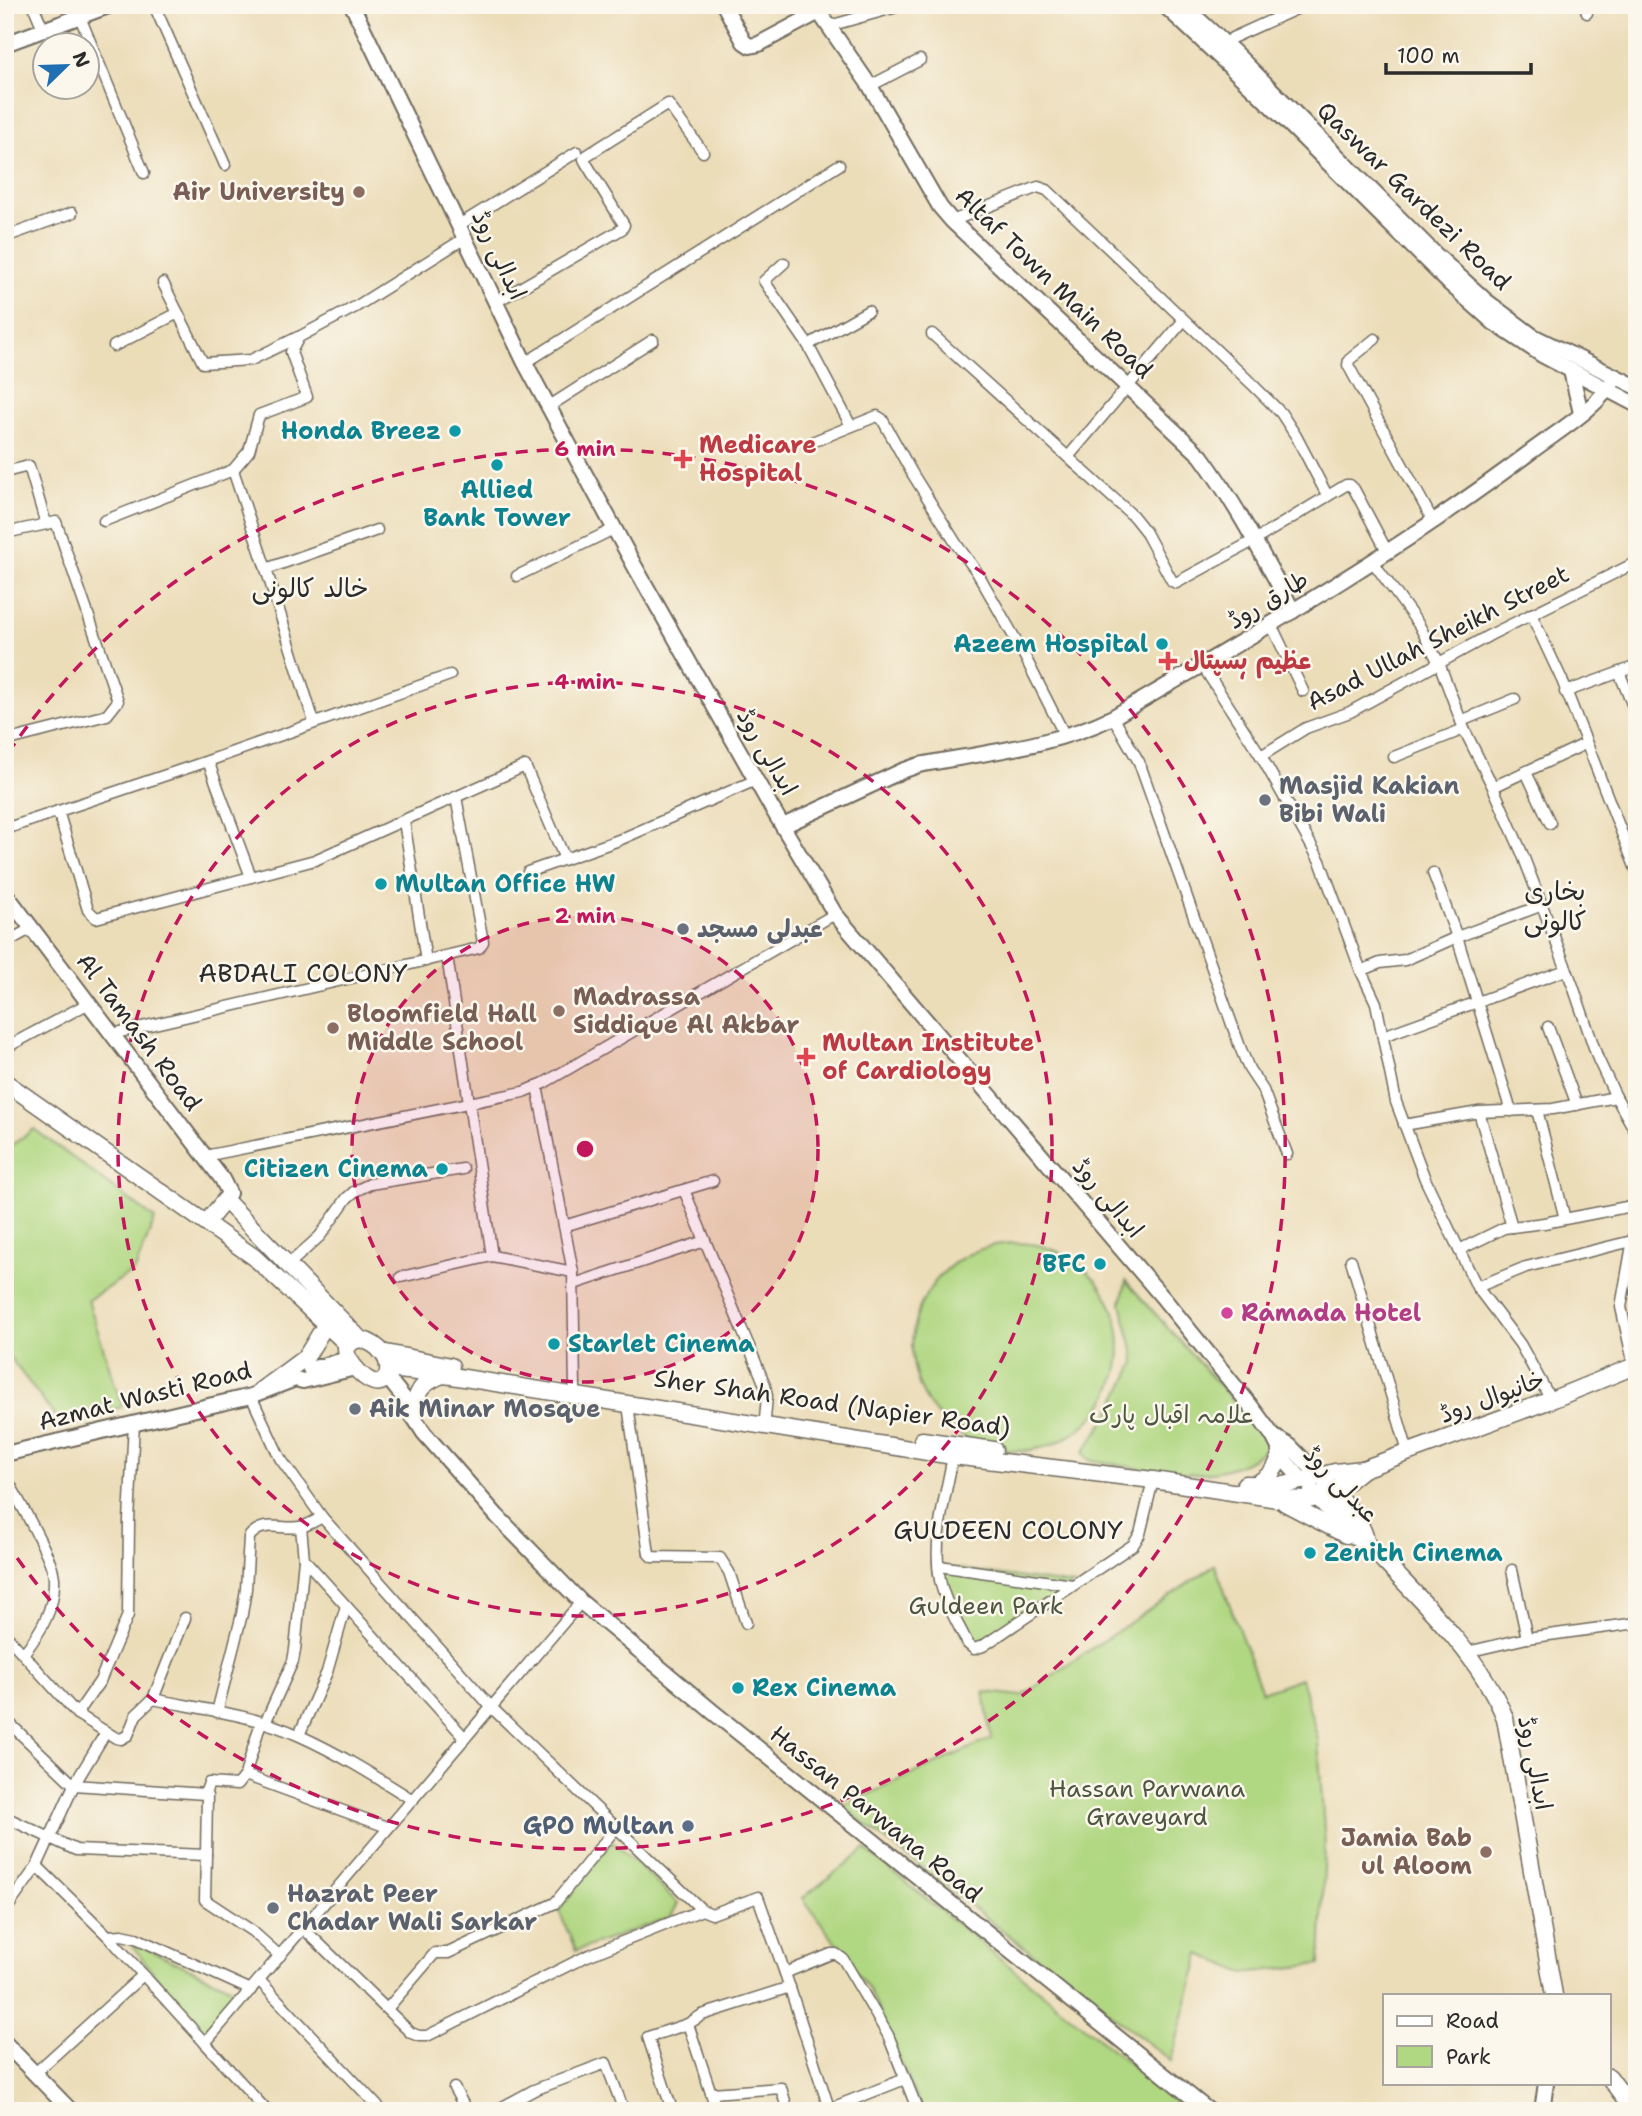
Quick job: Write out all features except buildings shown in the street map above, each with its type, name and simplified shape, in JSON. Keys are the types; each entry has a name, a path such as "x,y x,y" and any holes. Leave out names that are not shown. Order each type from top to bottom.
{"main road":[{"path":"5,44 111,5"},
{"name":"ابدالی روڈ","path":"352,5 524,363 614,529 835,914 1164,1299 1273,1436"},
{"path":"724,5 744,42 750,46 759,44 817,13 829,26"},
{"path":"1164,5 1494,323 1542,355 1637,405"},
{"name":"Qaswar Gardezi Road","path":"1192,9 1437,256 1485,300 1533,336 1637,387"},
{"name":"Altaf Town Main Road","path":"829,26 870,86 940,207 1201,456 1220,481 1293,611"},
{"path":"1571,371 1581,414"},
{"name":"طارق روڈ","path":"783,826 919,765 1065,736 1090,729 1113,718 1388,553 1581,414 1608,391 1616,377"},
{"name":"Al Tamash Road","path":"5,893 228,1187 229,1193 225,1200"},
{"path":"5,1082 267,1267 353,1353"},
{"path":"206,1223 225,1200 287,1266 353,1353 368,1380 445,1370"},
{"path":"255,1394 306,1357 326,1324"},
{"path":"353,1353 368,1341 381,1352 445,1370"},
{"path":"381,1352 386,1376"},
{"name":"Azmat Wasti Road","path":"6,1452 255,1394 295,1379 303,1381 353,1353"},
{"name":"خانیوال روڈ","path":"1226,1487 1285,1485 1335,1472 1363,1469 1551,1401 1635,1365"},
{"path":"413,1416 422,1385 445,1370"},
{"name":"Sher Shah Road (Napier Road)","path":"445,1370 576,1387 1153,1480 1226,1487"},
{"name":"Sher Shah Road (Napier Road)","path":"445,1370 628,1405 953,1456 1006,1457 1226,1487"},
{"name":"Hassan Parwana Road","path":"386,1376 406,1412 413,1416 424,1433 497,1516 581,1602 713,1712 1209,2111"},
{"name":"عبدلی روڈ","path":"1273,1436 1286,1462 1312,1479"},
{"name":"عبدلی روڈ","path":"1273,1436 1290,1446 1352,1534 1367,1544"},
{"path":"1255,1485 1275,1469 1280,1460 1280,1451"},
{"name":"خانیوال روڈ","path":"1325,1494 1343,1485 1363,1469"},
{"path":"1226,1487 1278,1499 1308,1500 1325,1494"},
{"path":"1278,1499 1367,1544"},
{"name":"ابدالی روڈ","path":"1367,1544 1466,1652 1498,1701 1505,1718 1554,1994"},
{"path":"5,2043 71,2111"},
{"path":"1610,2078 1634,2111"},
{"path":"1542,2111 1546,2084"}],"street":[{"path":"33,5 44,31"},
{"path":"154,5 225,166"},
{"path":"829,26 904,5"},
{"path":"1232,38 1305,5"},
{"path":"80,17 144,173"},
{"path":"870,86 920,60"},
{"path":"496,302 622,229 624,225 586,163 586,156 668,104 703,152"},
{"path":"163,284 203,363 251,360 357,306 577,152"},
{"path":"524,363 839,165"},
{"path":"952,221 1038,187 1043,188 1280,413 1296,436 1327,495"},
{"path":"5,237 72,213"},
{"path":"784,263 764,281 808,345 851,426"},
{"path":"808,345 868,311"},
{"path":"114,346 178,313"},
{"path":"1068,457 1184,320"},
{"path":"932,334 1133,516 1145,531 1172,581 1176,583 1255,540 1346,485 1350,485 1388,553"},
{"path":"104,521 233,470 249,451 259,415 307,397 291,352 299,337"},
{"path":"1375,339 1349,360 1348,365 1433,521"},
{"path":"548,407 653,340"},
{"path":"807,444 877,416 886,424 912,473 977,572 1021,649 1065,736"},
{"path":"5,472 29,466 46,524"},
{"path":"233,470 314,722"},
{"path":"5,533 56,522 118,701 107,715 6,741"},
{"path":"517,576 614,529"},
{"path":"266,569 377,530"},
{"path":"1373,562 1419,625 1439,663 1463,725 1522,853 1598,1059 1637,1134"},
{"name":"Asad Ullah Sheikh Street","path":"1261,756 1306,728 1350,712 1531,614 1637,562"},
{"path":"1531,614 1562,680 1637,872"},
{"path":"1271,624 1304,691"},
{"path":"1202,665 1261,756 1320,860 1361,971 1376,1003 1393,1092 1425,1179 1477,1287 1520,1344 1551,1401"},
{"path":"1565,692 1637,666"},
{"path":"1619,672 1637,716"},
{"path":"5,829 450,676"},
{"path":"1394,757 1515,699"},
{"path":"1113,718 1139,762 1240,1047 1249,1069 1263,1090 1287,1154"},
{"path":"1493,787 1586,744"},
{"path":"208,761 251,877"},
{"path":"58,811 88,910 96,918 316,860 525,766 565,859"},
{"path":"1526,772 1550,823"},
{"path":"528,872 619,840 756,780"},
{"path":"112,1034 479,948 483,942 456,797"},
{"path":"404,821 426,961"},
{"path":"1433,873 1457,937 1511,1111"},
{"path":"1361,971 1380,963 1405,960 1540,906"},
{"path":"205,1156 523,1092 835,914"},
{"path":"5,943 32,928"},
{"path":"447,956 492,1256"},
{"path":"1383,1036 1566,970"},
{"path":"5,1048 89,1003"},
{"path":"1548,1027 1577,1105"},
{"path":"537,1086 573,1272 576,1387"},
{"path":"1404,1125 1479,1112 1537,1110 1616,1097"},
{"path":"1537,1110 1565,1219"},
{"path":"1479,1112 1512,1227"},
{"path":"287,1266 320,1236 355,1191 370,1184 463,1169"},
{"path":"564,1226 713,1181"},
{"path":"684,1190 765,1385 765,1419"},
{"path":"1459,1250 1496,1231 1637,1205"},
{"path":"1635,1365 1621,1307 1637,1217"},
{"path":"574,1284 705,1241"},
{"path":"1477,1287 1525,1267 1632,1241"},
{"path":"401,1277 492,1256 573,1272"},
{"path":"1351,1259 1408,1452"},
{"path":"255,1394 280,1458 322,1517 492,1708 702,1910 712,1914 758,1897 830,2110 905,2079"},
{"path":"628,1405 649,1554 652,1557 720,1558 729,1572 746,1623"},
{"path":"77,1714 100,1681 128,1615 134,1423"},
{"path":"953,1456 940,1530 940,1581 957,1623 968,1644 974,1649 983,1646 1137,1540 1153,1480"},
{"path":"5,1475 50,1562 54,1580 49,1614 36,1638 23,1654"},
{"path":"217,1712 238,1635 246,1588 249,1537 263,1527 301,1527 322,1517"},
{"path":"280,1956 252,1931 205,1900 205,1794 209,1783 237,1785 245,1775 263,1723 293,1661 304,1559 301,1527"},
{"path":"304,1559 465,1738"},
{"path":"939,1566 1073,1585"},
{"path":"1512,1570 1527,1638"},
{"path":"205,2043 581,1602"},
{"path":"299,1735 327,1672 346,1606"},
{"path":"5,1634 77,1714 116,1738 125,1738 136,1715 153,1699 185,1618"},
{"path":"1466,1652 1527,1638 1637,1623"},
{"path":"153,1699 263,1723 299,1735 351,1762 413,1800"},
{"path":"5,1719 74,1785 205,1794"},
{"path":"5,1911 37,1866 74,1785 106,1732"},
{"path":"245,1775 387,1827"},
{"path":"6,1816 79,1850 206,1855"},
{"path":"387,2009 435,1953 448,1953 555,1903 615,1829"},
{"path":"37,1866 108,1936 267,2111"},
{"path":"304,1929 411,2033 419,2036 434,2034 587,1956 702,1910"},
{"path":"108,1936 136,1938 251,1990"},
{"path":"785,1973 831,1954 843,1959 881,2021 918,2111"},
{"path":"34,2073 143,1975"},
{"path":"259,1980 382,2111"},
{"path":"672,2110 648,2037 688,2024 702,2015 790,1987"},
{"path":"688,2024 717,2111"},
{"path":"495,2111 534,2090 606,2063 624,2111"},
{"path":"454,2088 467,2111"},
{"path":"710,2093 781,2088 788,2111"}],"green space":[{"path":"34,1129 155,1219 135,1270 88,1300 122,1407 60,1423 5,1351 5,1150"},
{"path":"1016,1243 1056,1251 1074,1260 1090,1273 1103,1289 1112,1307 1120,1347 1112,1387 1103,1405 1090,1421 1074,1434 1056,1443 1016,1451 976,1443 958,1434 942,1421 929,1405 920,1387 912,1347 920,1307 929,1289 942,1273 958,1260 976,1251"},
{"name":"علامہ اقبال پارک","path":"1126,1281 1262,1433 1268,1447 1249,1461 1206,1473 1135,1468 1089,1460 1083,1453 1108,1416 1135,1363 1121,1303"},
{"name":"Hassan Parwana Graveyard","path":"1215,1565 1262,1692 1301,1678 1318,1740 1325,1845 1320,1964 1244,1973 1200,1954 1171,2061 842,1806 991,1739 984,1692 1022,1696"},
{"name":"Guldeen Park","path":"939,1566 1073,1585 983,1646 968,1644 957,1623"},
{"path":"612,1841 678,1903 671,1917 576,1951 559,1911"},
{"path":"865,1849 1188,2111 922,2111 870,1991 803,1898"},
{"path":"128,1940 236,1990 203,2036"}],"place":[{"name":"Air University","path":"359,192"},
{"name":"Honda Breez","path":"455,431"},
{"name":"Medicare Hospital","path":"683,459"},
{"name":"Allied Bank Tower","path":"497,465"},
{"name":"Azeem Hospital","path":"1162,644"},
{"name":"عظیم ہسپتال","path":"1168,661"},
{"name":"Masjid Kakian Bibi Wali","path":"1265,800"},
{"name":"Multan Office HW","path":"381,884"},
{"name":"عبدلی مسجد","path":"683,929"},
{"name":"Madrassa Siddique Al Akbar","path":"559,1011"},
{"name":"Bloomfield Hall Middle School","path":"333,1028"},
{"name":"Multan Institute of Cardiology","path":"806,1057"},
{"name":"Citizen Cinema","path":"442,1169"},
{"name":"BFC","path":"1100,1264"},
{"name":"Ramada Hotel","path":"1227,1313"},
{"name":"Starlet Cinema","path":"554,1344"},
{"name":"Aik Minar Mosque","path":"355,1409"},
{"name":"Zenith Cinema","path":"1310,1553"},
{"name":"Rex Cinema","path":"738,1688"},
{"name":"GPO Multan","path":"688,1826"},
{"name":"Jamia Bab ul Aloom","path":"1486,1852"},
{"name":"Hazrat Peer Chadar Wali Sarkar","path":"273,1908"}],"district":[{"name":"خالد کالونی","path":"310,588"},
{"name":"بخاری کالونی","path":"1555,906"},
{"name":"ABDALI COLONY","path":"303,973"},
{"name":"GULDEEN COLONY","path":"1008,1530"}]}
